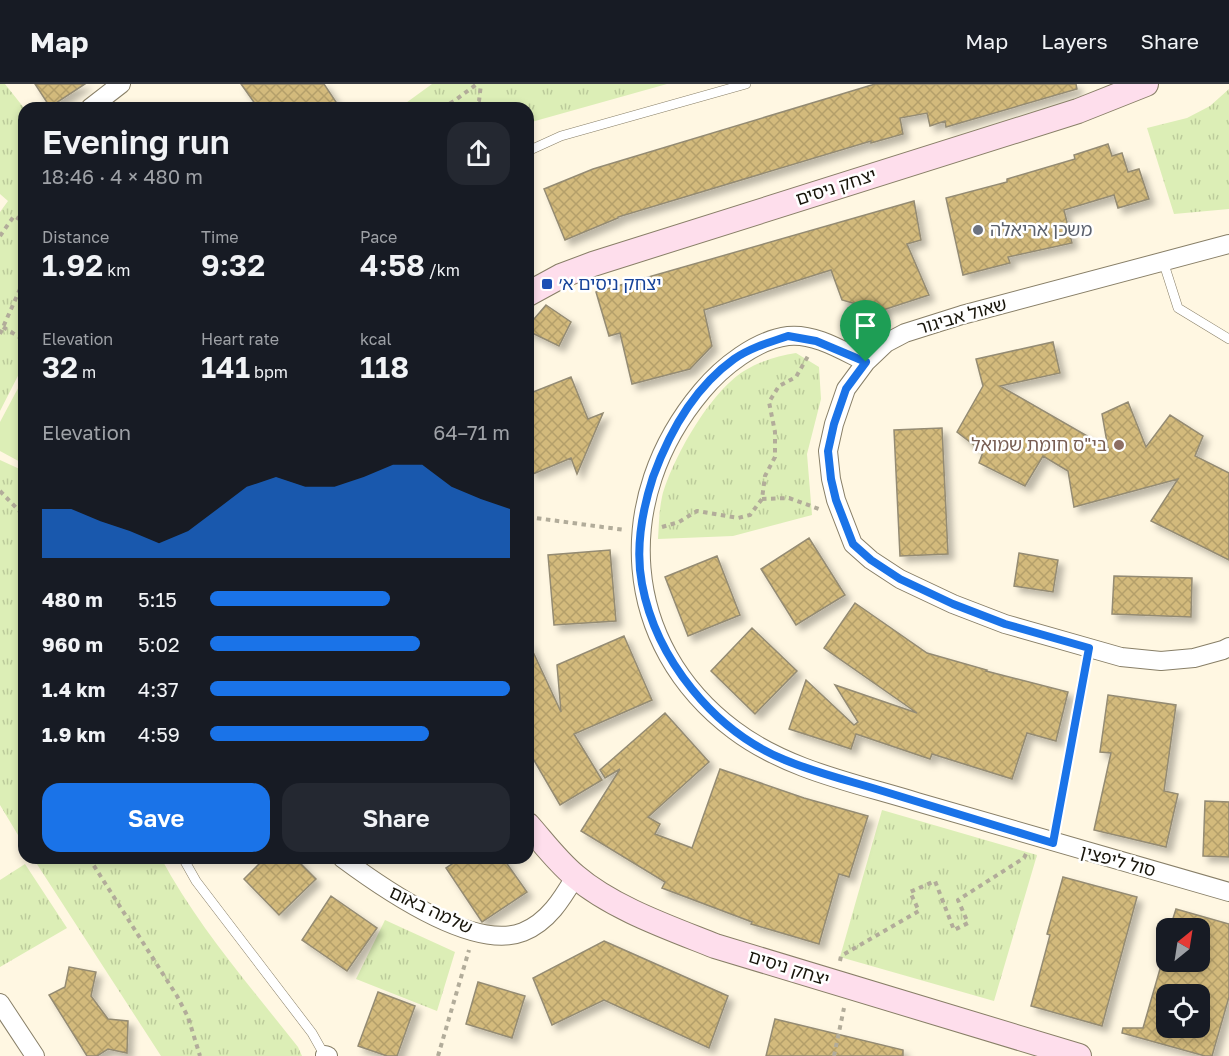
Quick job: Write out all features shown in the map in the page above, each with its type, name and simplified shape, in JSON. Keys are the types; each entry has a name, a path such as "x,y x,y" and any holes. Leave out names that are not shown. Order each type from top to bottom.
{"street":[{"path":"98,102 121,84"},
{"name":"יצחק ניסים","path":"534,291 561,276 593,264 1078,111 1146,84"},
{"name":"שאול אביגור","path":"1229,244 963,315 905,333 886,343 866,362 846,389 828,451 831,479 844,524 853,544 871,560 900,579 953,604 1005,624 1121,657 1161,661 1194,658 1223,651 1229,647"},
{"name":"סול ליפצין","path":"866,362 816,341 788,336 765,344 735,359 711,380 686,410 668,441 646,499 640,532 639,560 647,607 658,634 690,687 734,730 784,760 1031,837 1229,892"},
{"name":"יצחק ניסים","path":"534,832 576,877 627,908 661,924 716,946 1073,1055"},
{"name":"שלמה באום","path":"360,864 413,905 465,929 488,935 510,936 524,932 545,919 558,905 576,877"},
{"path":"0,1003 35,1056"}],"lane":[{"path":"534,148 561,136 746,84"},
{"path":"1163,261 1178,308 1229,339"},
{"path":"186,864 196,881 312,1033 326,1056"}],"path":[{"path":"452,102 479,84"},
{"path":"478,102 479,84"},
{"path":"0,236 14,216 18,218"},
{"path":"0,334 18,293"},
{"path":"3,327 18,336"},
{"path":"534,518 640,532 679,522 697,511 738,518 750,515 762,499 765,476 775,457 776,432 770,402 779,386 795,377 816,341"},
{"path":"0,491 18,510"},
{"path":"762,499 789,498 812,505 844,524"},
{"path":"1053,843 1089,648"},
{"path":"834,1056 841,956 918,911 910,892 935,881 954,930 968,923 958,900 1024,858 1031,837"},
{"path":"93,864 177,996 188,1017 200,1056"},
{"path":"438,1056 475,932"}],"green space":[{"path":"0,84 5,84 19,102 18,376 0,411 0,212 8,201 0,194"},
{"path":"432,84 667,84 534,121 534,102 407,102"},
{"path":"1229,89 1229,209 1174,214 1147,128 1187,118 1210,106"},
{"path":"796,353 819,367 821,399 807,454 812,515 733,536 658,539 661,502 667,482 683,446 706,410 718,394 744,371 769,359"},
{"path":"18,388 18,461 0,451 0,422"},
{"path":"0,460 18,468 18,835 0,805"},
{"path":"882,810 1037,855 994,1001 840,957"},
{"path":"25,864 67,928 0,967 0,880"},
{"path":"37,864 165,864 208,932 298,1047 302,1056 161,1056"},
{"path":"385,920 455,952 437,1011 356,979"}],"building":[{"path":"35,84 85,84 58,102 47,102"},
{"path":"241,84 324,84 336,102 254,102"},
{"path":"875,84 1076,84 1077,89 946,127 945,121 930,126 927,113 900,118 903,134 871,143 871,141 618,217 565,240 544,189 593,169"},
{"path":"1108,144 1112,156 1122,153 1128,172 1139,169 1149,199 1118,208 1114,195 1064,210 1072,243 1008,257 1010,263 963,275 946,198 1007,182 1007,179 1075,159 1074,155"},
{"path":"914,201 921,240 907,244 929,295 880,311 842,300 831,270 704,310 712,346 690,369 632,384 620,333 609,336 596,292"},
{"path":"546,305 571,322 559,346 534,334 534,319"},
{"path":"1053,342 1060,373 1000,386 1108,448 1102,414 1128,402 1146,447 1170,415 1203,436 1195,456 1229,473 1229,560 1151,521 1178,479 1074,507 1068,471 1043,456 1025,486 979,463 983,452 957,432 983,386 976,359"},
{"path":"571,377 588,419 603,413 577,474 571,458 534,474 534,392"},
{"path":"942,428 948,554 900,556 894,430"},
{"path":"809,538 845,595 796,625 761,569"},
{"path":"610,550 616,621 554,625 548,555"},
{"path":"1019,553 1058,560 1053,592 1014,586"},
{"path":"717,556 740,615 688,636 665,577"},
{"path":"1114,576 1192,578 1191,617 1112,614"},
{"path":"855,603 927,653 1068,692 1056,741 1027,733 1012,779 932,754 930,759 856,734 851,749 789,729 806,680 854,725 858,722 835,685 917,713 824,648"},
{"path":"752,628 797,671 755,714 711,671"},
{"path":"624,636 652,700 574,734 602,780 560,805 534,760 534,654 561,712 557,665"},
{"path":"1108,695 1176,705 1164,791 1178,794 1166,847 1094,830 1111,753 1100,752"},
{"path":"665,713 709,762 648,817 660,824 655,834 692,848 720,769 804,798 868,816 849,877 839,874 819,944 751,924 752,922 662,888 665,882 581,831 620,769 605,778 600,770"},
{"path":"1205,801 1229,802 1229,857 1203,856"},
{"path":"259,864 301,864 316,879 279,915 244,879"},
{"path":"452,864 507,864 527,892 482,922 446,868"},
{"path":"1063,877 1137,897 1102,1026 1031,1006 1050,935 1047,934"},
{"path":"331,896 377,928 347,971 302,940"},
{"path":"1176,909 1208,918 1173,918"},
{"path":"1210,919 1229,924 1229,997 1212,1056 1122,1033 1123,1028 1143,1028 1159,972 1210,972"},
{"path":"604,941 728,996 709,1048 604,1000 552,1025 533,978"},
{"path":"69,967 96,972 91,996 108,1019 128,1021 127,1053 108,1049 97,1056 87,1056 49,995 65,987"},
{"path":"478,982 525,996 512,1038 466,1024"},
{"path":"378,992 415,1006 397,1056 387,1056 358,1046"},
{"path":"775,1019 903,1050 903,1056 766,1056"}],"place":[{"name":"משכן אריאלה","path":"978,230"},
{"name":"יצחק ניסים א׳","path":"547,284"},
{"name":"בי\"ס חומת שמואל","path":"1119,445"}],"route":[{"path":"788,336 808,338 866,362 846,389 828,451 836,500 853,544 871,560 900,579 953,604 1035,634 1089,648 1053,843 784,760 759,746 734,730 690,687 658,634 647,607 639,560 640,532 646,499 668,441 686,410 711,380 735,359 765,344 788,336"}]}
